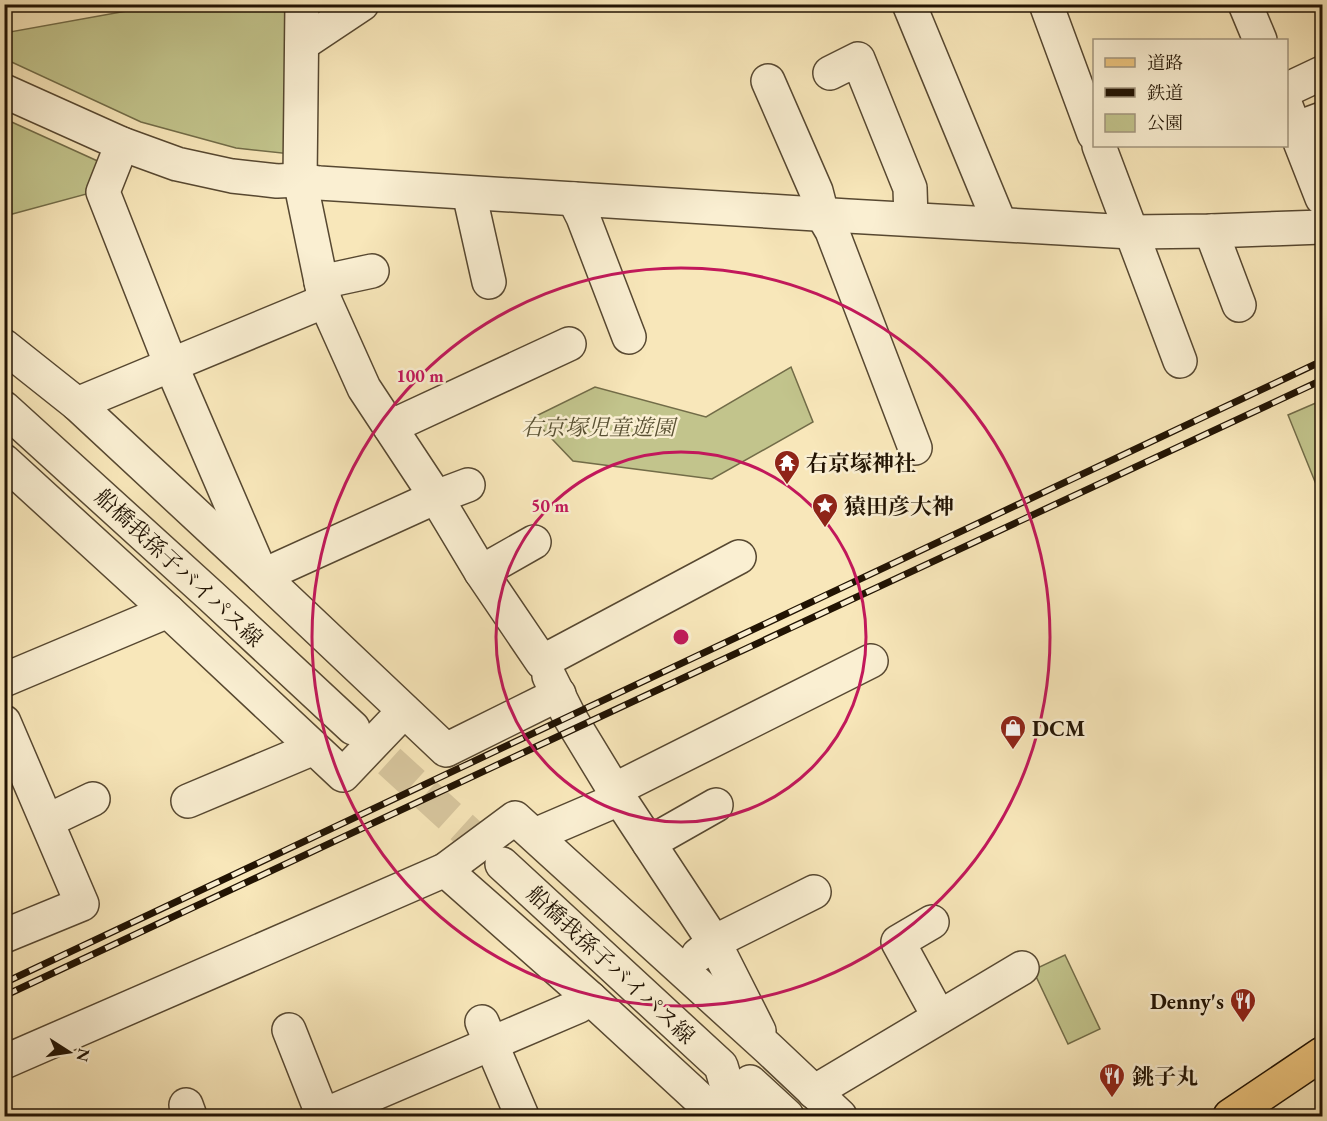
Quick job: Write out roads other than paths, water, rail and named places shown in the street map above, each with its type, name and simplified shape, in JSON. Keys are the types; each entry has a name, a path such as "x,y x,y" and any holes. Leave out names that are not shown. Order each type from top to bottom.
{"main road":[{"path":"1234,1116 1323,1054"}],"street":[{"path":"302,4 300,180 323,291 364,388 436,497 481,572 542,662 569,716 714,942 768,1049"},
{"path":"302,44 362,4"},
{"path":"909,4 1000,224"},
{"path":"1046,4 1093,129"},
{"path":"1245,4 1260,39"},
{"path":"830,73 858,59 910,188 911,219"},
{"path":"1288,90 1323,74"},
{"path":"768,81 816,191 822,213 832,231 915,448"},
{"path":"4,91 122,144 177,164 232,176 277,182 300,180 469,194 1131,231 1323,227"},
{"path":"1301,118 1323,198"},
{"path":"122,144 103,192 171,365 262,576"},
{"path":"1099,147 1180,361"},
{"path":"469,194 489,282"},
{"path":"574,200 583,217 629,337"},
{"path":"1211,231 1239,305"},
{"path":"77,404 171,365 323,291 372,271"},
{"path":"390,427 569,344"},
{"path":"4,346 77,404 446,750 559,694"},
{"name":"船橋我孫子バイパス線","path":"4,408 353,728"},
{"path":"4,461 343,775 404,711"},
{"path":"262,576 436,497 468,485"},
{"path":"481,572 534,542"},
{"path":"542,662 740,557"},
{"path":"4,680 168,611"},
{"path":"535,835 871,661"},
{"path":"4,722 82,904 4,936"},
{"path":"188,801 314,748"},
{"path":"47,822 93,799"},
{"path":"649,843 716,805"},
{"path":"4,1062 445,870 515,818 840,1116"},
{"name":"船橋我孫子バイパス線","path":"502,864 721,1066 738,1070 786,1116"},
{"path":"445,870 590,998 708,1114"},
{"path":"681,969 714,942 814,892"},
{"path":"932,922 898,942 939,1017"},
{"path":"814,1092 1022,968"},
{"path":"289,1030 323,1116 487,1033 579,1006 590,998"},
{"path":"487,1033 522,1116"},
{"name":"船橋我孫子バイパス線","path":"721,1066 726,1083 761,1116"}],"tunnel":[{"path":"353,728 500,862"}],"railway":[{"path":"4,983 1322,361"},
{"path":"4,996 1322,380"}],"place":[{"name":"右京塚神社","path":"787,486"},
{"name":"猿田彦大神","path":"825,529"},
{"name":"DCM","path":"1013,751"},
{"name":"Denny's","path":"1243,1024"},
{"name":"銚子丸","path":"1112,1099"}],"park label":[{"name":"右京塚児童遊園","path":"598,427"}]}
